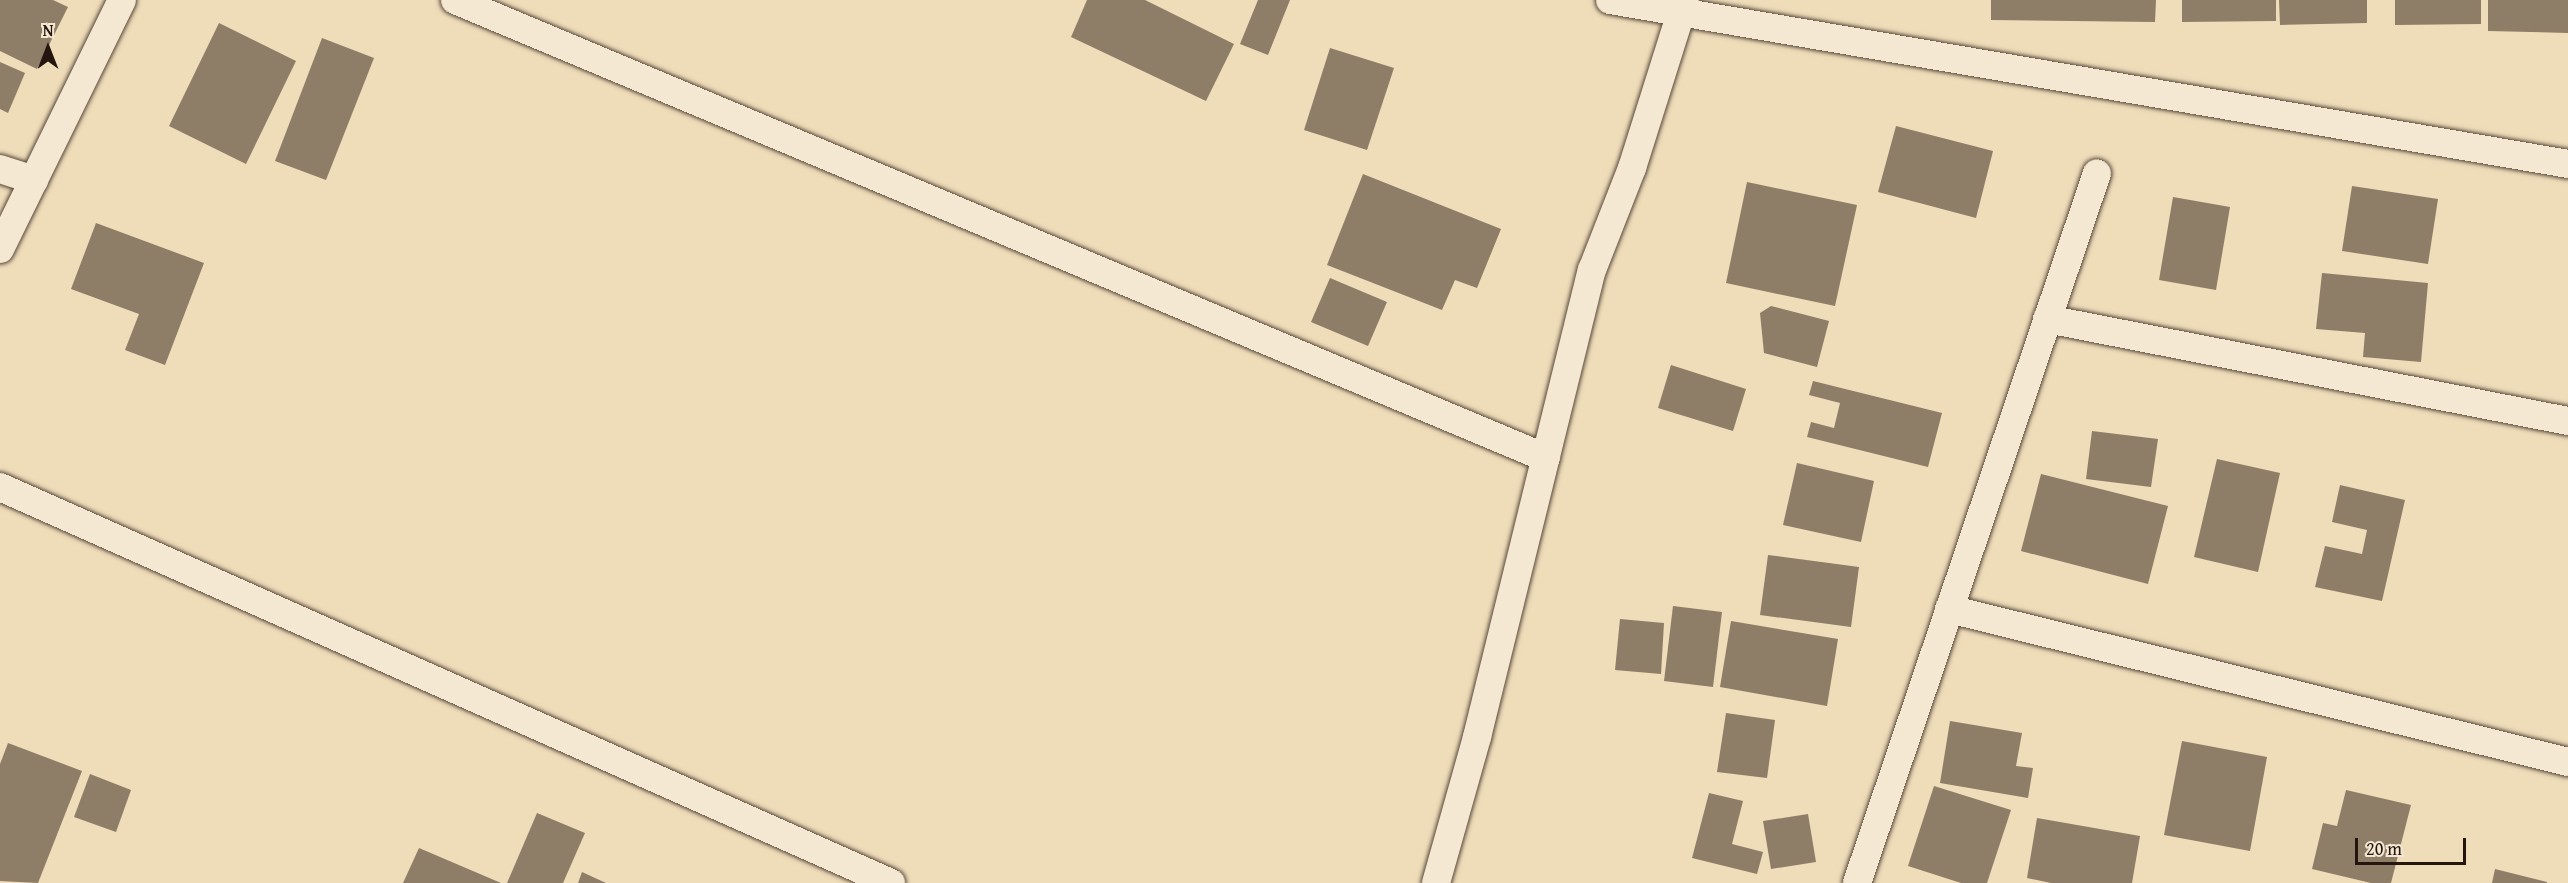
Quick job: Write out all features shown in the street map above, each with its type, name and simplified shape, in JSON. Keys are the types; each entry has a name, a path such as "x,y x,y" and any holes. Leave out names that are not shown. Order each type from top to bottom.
{"street":[{"path":"0,249 122,0"},
{"path":"455,0 1546,458"},
{"path":"1610,0 1684,6 2568,164"},
{"path":"1436,883 1480,726 1592,270 1632,168 1684,6"},
{"path":"0,170 34,180"},
{"path":"1857,883 2097,173"},
{"path":"2047,319 2568,421"},
{"path":"0,487 891,883"},
{"path":"1950,609 2568,762"}],"building":[{"path":"0,0 53,0 68,7 37,69 0,51"},
{"path":"1087,0 1145,0 1234,44 1206,101 1071,37"},
{"path":"1258,0 1290,0 1268,55 1240,44"},
{"path":"1991,0 2156,0 2155,22 1991,20"},
{"path":"2182,0 2276,0 2276,21 2182,22"},
{"path":"2279,0 2367,0 2367,23 2280,25"},
{"path":"2395,0 2481,0 2481,24 2395,25"},
{"path":"2488,0 2568,0 2568,33 2488,31"},
{"path":"219,23 296,61 246,164 169,126"},
{"path":"322,38 374,58 326,180 275,161"},
{"path":"1330,48 1394,68 1367,150 1304,130"},
{"path":"0,62 25,73 8,113 0,109"},
{"path":"1896,126 1993,151 1976,218 1878,192"},
{"path":"1363,174 1501,229 1477,288 1455,280 1442,310 1327,265"},
{"path":"1747,182 1857,205 1835,306 1726,283"},
{"path":"2352,186 2438,199 2428,264 2342,251"},
{"path":"2173,197 2230,207 2216,290 2159,280"},
{"path":"96,223 204,263 165,365 125,350 139,314 71,289"},
{"path":"2322,273 2428,283 2421,362 2363,357 2365,333 2316,329"},
{"path":"1330,278 1387,302 1368,346 1311,322"},
{"path":"1771,306 1829,321 1817,367 1764,353 1760,313"},
{"path":"1671,365 1746,389 1733,431 1658,408"},
{"path":"1813,381 1942,413 1928,467 1807,437 1811,422 1834,428 1840,403 1809,395"},
{"path":"2092,431 2158,439 2151,487 2086,479"},
{"path":"2217,459 2280,473 2258,572 2194,557"},
{"path":"1797,463 1874,481 1861,542 1783,525"},
{"path":"2041,474 2168,506 2148,584 2021,551"},
{"path":"2340,485 2405,500 2382,601 2315,587 2325,546 2362,554 2367,530 2332,522"},
{"path":"1768,555 1859,567 1851,627 1760,615"},
{"path":"1673,606 1722,612 1713,687 1664,681"},
{"path":"1620,619 1664,623 1661,674 1615,670"},
{"path":"1731,621 1838,639 1827,706 1720,687"},
{"path":"1726,713 1775,720 1767,778 1717,772"},
{"path":"1950,721 2022,733 2016,766 2033,768 2028,798 1940,783"},
{"path":"2182,741 2267,757 2250,851 2164,835"},
{"path":"8,743 82,771 38,883 0,881 0,764"},
{"path":"90,774 131,790 116,832 74,817"},
{"path":"1934,786 2011,810 1987,883 1961,883 1908,866"},
{"path":"2346,790 2411,805 2391,883 2371,883 2312,869 2323,823 2337,826"},
{"path":"1709,793 1743,801 1732,844 1763,852 1757,874 1692,858"},
{"path":"537,813 585,833 563,883 507,883"},
{"path":"1808,814 1816,862 1771,869 1763,821"},
{"path":"2037,818 2140,836 2132,883 2051,883 2027,878"},
{"path":"419,848 501,883 403,883"},
{"path":"2495,869 2547,882 2547,883 2492,883"},
{"path":"582,872 606,883 578,883"}]}
